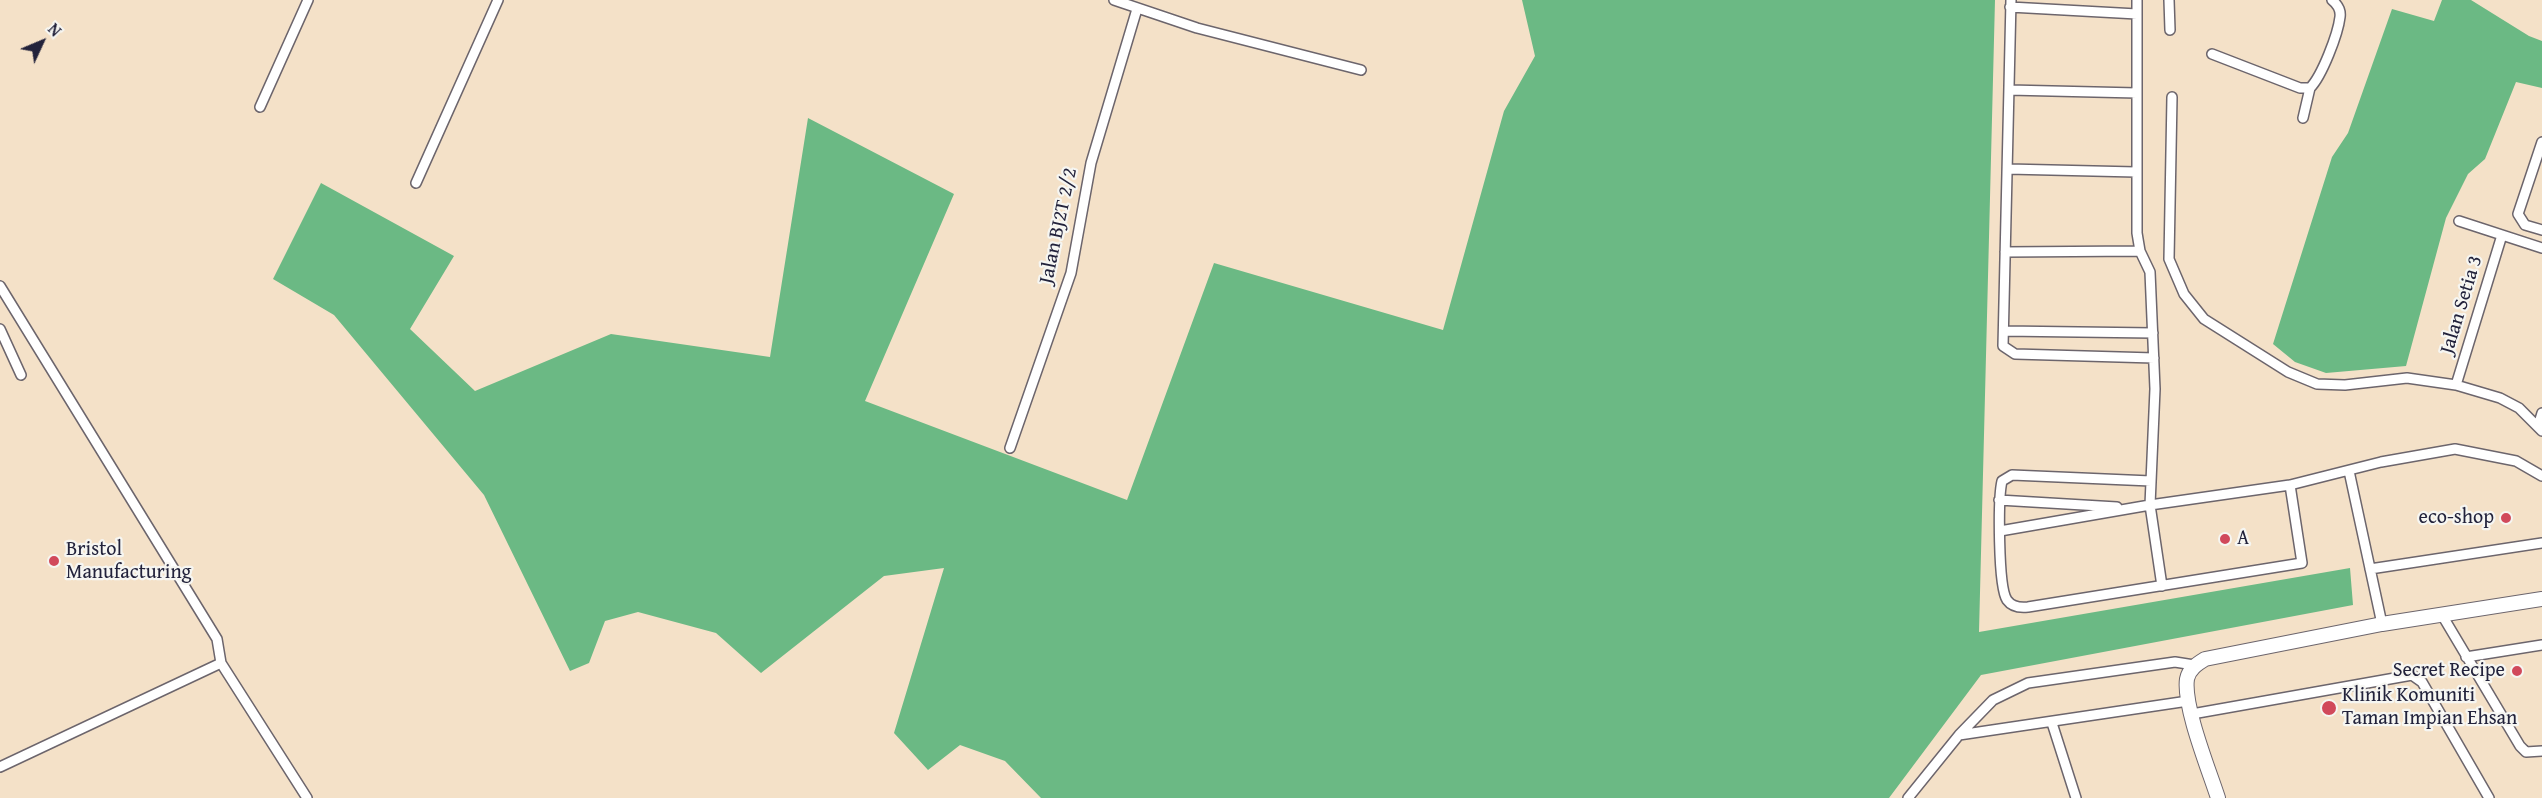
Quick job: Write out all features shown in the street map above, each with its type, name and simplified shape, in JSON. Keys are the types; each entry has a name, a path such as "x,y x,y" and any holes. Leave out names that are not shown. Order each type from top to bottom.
{"street":[{"path":"260,107 308,0"},
{"path":"416,183 498,0"},
{"path":"1114,0 1197,28 1361,70"},
{"path":"2137,0 2137,233 2140,251 2150,273 2154,358 2150,505 2162,586"},
{"path":"2169,0 2170,30"},
{"path":"2303,118 2310,88 2318,80 2340,15 2335,2"},
{"path":"2137,14 2010,4 2003,346 2014,354 2154,358"},
{"name":"Jalan BJ2T 2/2","path":"1010,448 1071,273 1091,163 1137,9"},
{"path":"2212,54 2300,88 2310,88"},
{"path":"2009,90 2137,93"},
{"path":"2172,97 2169,259 2184,294 2204,320 2288,372 2317,384 2345,385 2407,378 2456,385 2500,398 2519,408 2540,428"},
{"path":"2542,142 2518,214 2525,225 2542,230"},
{"path":"2008,169 2136,172"},
{"path":"2459,221 2542,248"},
{"name":"Jalan Setia 3","path":"2456,385 2502,235"},
{"path":"2005,252 2140,251"},
{"path":"0,286 217,639 221,663 307,798"},
{"path":"0,329 21,375"},
{"path":"2004,331 2153,333"},
{"path":"2540,428 2542,413"},
{"path":"2000,531 2150,505 2290,485 2455,449 2516,461 2542,476"},
{"path":"2349,471 2382,624"},
{"path":"2151,481 2012,475 2002,482 1999,500 2003,592 2008,601 2017,608 2302,562 2290,485"},
{"path":"1999,500 2135,508"},
{"path":"2370,569 2542,543"},
{"path":"2218,798 2190,707 2187,677 2194,665 2205,659 2382,624 2542,599"},
{"path":"2442,615 2526,752 2542,751"},
{"path":"2466,657 2542,645"},
{"path":"1908,798 1959,735 1993,700 2028,683 2175,662 2194,665"},
{"path":"0,767 221,663"},
{"path":"1959,735 2190,707 2412,675 2422,682 2488,798"},
{"path":"2052,723 2076,798"}],"green space":[{"path":"1522,0 1995,0 1979,632 2350,568 2353,605 1981,675 1889,798 1041,798 1005,761 960,745 928,770 894,733 944,568 884,576 761,673 716,633 638,612 605,621 589,663 570,671 484,495 334,315 273,279 321,183 454,256 410,329 475,391 611,334 770,357 808,118 954,194 865,401 1127,500 1214,263 1443,330 1504,111 1535,56"},
{"path":"2442,0 2471,0 2529,36 2542,41 2542,88 2516,82 2485,159 2468,174 2446,218 2406,366 2326,373 2295,362 2273,344 2332,157 2348,133 2392,9 2434,21"}],"place":[{"name":"eco-shop","path":"2506,518"},
{"name":"A","path":"2225,539"},
{"name":"Bristol Manufacturing","path":"54,561"},
{"name":"Secret Recipe","path":"2517,671"},
{"name":"Klinik Komuniti Taman Impian Ehsan","path":"2329,708"}]}
